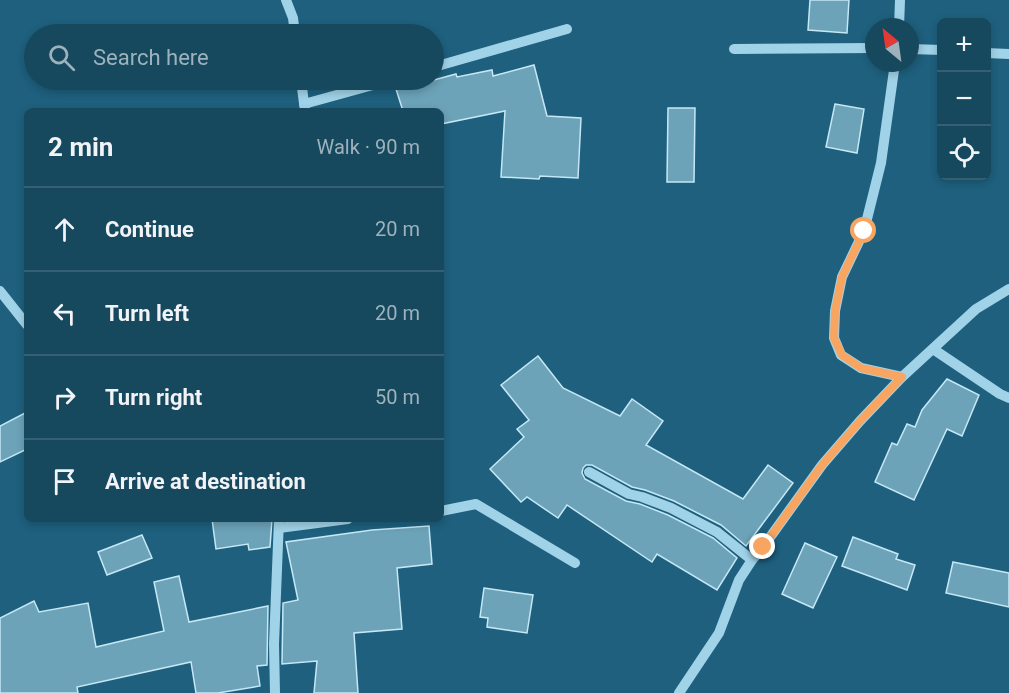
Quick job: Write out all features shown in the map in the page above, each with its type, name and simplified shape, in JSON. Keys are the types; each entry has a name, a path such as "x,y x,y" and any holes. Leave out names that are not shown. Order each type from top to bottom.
{"street":[{"path":"286,0 293,24"},
{"path":"899,18 900,0"},
{"path":"444,64 567,29"},
{"path":"734,49 865,48"},
{"path":"919,49 937,50"},
{"path":"991,53 1009,54"},
{"path":"894,72 881,162 864,231 842,277 835,311 834,338 842,355 861,368 902,377"},
{"path":"302,90 305,108 360,90"},
{"path":"679,693 719,633 739,580 822,465 902,377 976,309 1009,289"},
{"path":"0,291 24,321"},
{"path":"933,349 1009,398"},
{"path":"589,472 629,494 672,508 708,527 753,560"},
{"path":"444,510 476,504 575,563"},
{"path":"275,693 274,644 279,524 307,522"}],"building":[{"path":"810,0 849,0 847,33 808,30"},
{"path":"534,65 547,116 581,118 578,178 501,177 505,111 444,123 444,108 402,108 396,90 444,90 444,77 456,74 457,77 492,70 493,76"},
{"path":"835,104 864,109 857,153 826,147"},
{"path":"668,108 695,108 694,182 667,182"},
{"path":"538,356 563,388 620,416 632,399 663,421 646,445 743,499 768,465 793,483 746,546 721,525 674,501 632,487 592,465 586,465 583,468 582,473 585,479 626,501 668,515 713,538 737,558 717,590 657,554 652,562 567,505 558,518 527,497 521,502 490,469 524,437 517,429 529,420 501,385"},
{"path":"947,379 979,395 962,436 947,429 914,500 875,482 892,443 897,445 907,424 915,427 922,410"},
{"path":"24,414 24,450 0,462 0,426"},
{"path":"212,522 272,522 270,547 249,550 248,544 216,549"},
{"path":"429,526 432,564 397,568 402,629 354,633 358,693 314,693 317,661 282,664 283,603 298,600 286,542 372,530"},
{"path":"142,535 152,558 107,575 98,552"},
{"path":"853,537 898,554 896,559 915,565 907,590 842,566"},
{"path":"805,543 837,557 813,608 782,594"},
{"path":"953,562 1009,573 1009,607 946,593"},
{"path":"179,576 189,622 268,606 267,665 257,666 260,686 218,693 196,693 191,662 77,687 78,693 0,693 0,618 34,601 39,612 88,603 96,647 164,631 154,582"},
{"path":"484,588 533,595 527,633 487,627 488,618 480,617"}],"route":[{"path":"763,547 822,465 902,377 861,368 842,355 834,338 835,311 842,277 864,231"}]}
